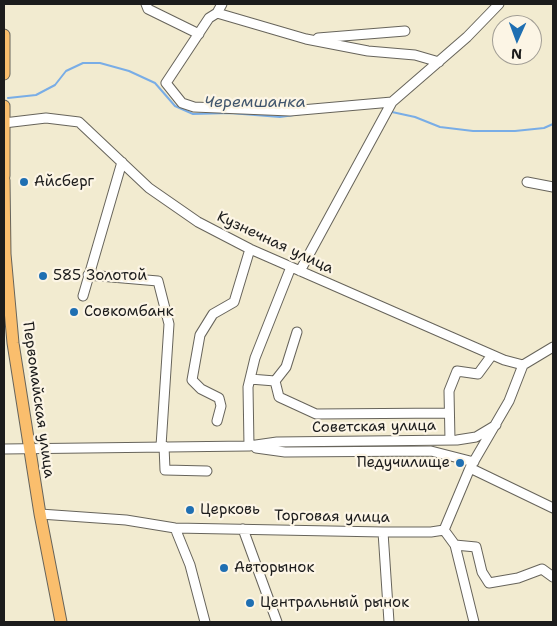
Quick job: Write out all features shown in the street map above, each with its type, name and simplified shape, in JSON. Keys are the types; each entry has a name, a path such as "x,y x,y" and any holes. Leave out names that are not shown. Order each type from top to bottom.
{"main road":[{"path":"4,35 4,74"},
{"name":"Первомайская улица","path":"4,106 8,344 61,622"}],"street":[{"path":"146,4 148,9 199,34"},
{"path":"222,4 218,13 209,18 166,83 182,103 194,107 290,111 392,102"},
{"path":"300,271 392,102 439,62 499,4"},
{"path":"218,13 306,39 368,51 415,55 439,62"},
{"path":"306,39 405,31"},
{"name":"Кузнечная улица","path":"4,123 46,118 79,122 149,188 173,207 250,249 492,355 523,365"},
{"path":"83,296 122,162"},
{"path":"527,182 553,187"},
{"path":"217,421 221,406 219,398 201,389 192,380 200,334 213,314 234,302 250,249"},
{"path":"249,446 250,379 255,358 291,267"},
{"path":"88,275 158,281 169,324 162,446 165,470 207,471"},
{"path":"275,382 286,367 297,332"},
{"path":"474,622 455,545 444,530 472,465 496,425 523,365 553,347"},
{"path":"450,440 449,391 457,371 478,374 492,355"},
{"path":"250,379 275,382"},
{"path":"275,382 280,398 316,414 449,413"},
{"name":"Советская улица","path":"4,449 249,446 277,442 450,440 476,437 496,425"},
{"name":"Советская улица","path":"249,446 285,452 431,451 472,465 553,508"},
{"name":"Торговая улица","path":"40,514 126,520 175,528 383,532 431,532 444,530"},
{"path":"175,528 190,565 206,622"},
{"path":"243,529 277,622"},
{"path":"383,532 389,622"},
{"path":"455,545 476,547 482,572 489,583 518,578 542,569 553,577"}],"waterway":[{"name":"Черемшанка","path":"8,98 36,95 55,85 66,71 83,63 100,63 129,71 155,83 175,106 193,114 230,113 280,117 301,114"},
{"name":"Черемшанка","path":"392,112 415,117 440,127 473,131 515,131 544,128 553,124"}],"place":[{"name":"Айсберг","path":"24,182"},
{"name":"585 Золотой","path":"43,276"},
{"name":"Совкомбанк","path":"74,312"},
{"name":"Педучилище","path":"460,463"},
{"name":"Церковь","path":"190,510"},
{"name":"Авторынок","path":"224,568"},
{"name":"Центральный рынок","path":"250,603"}]}
